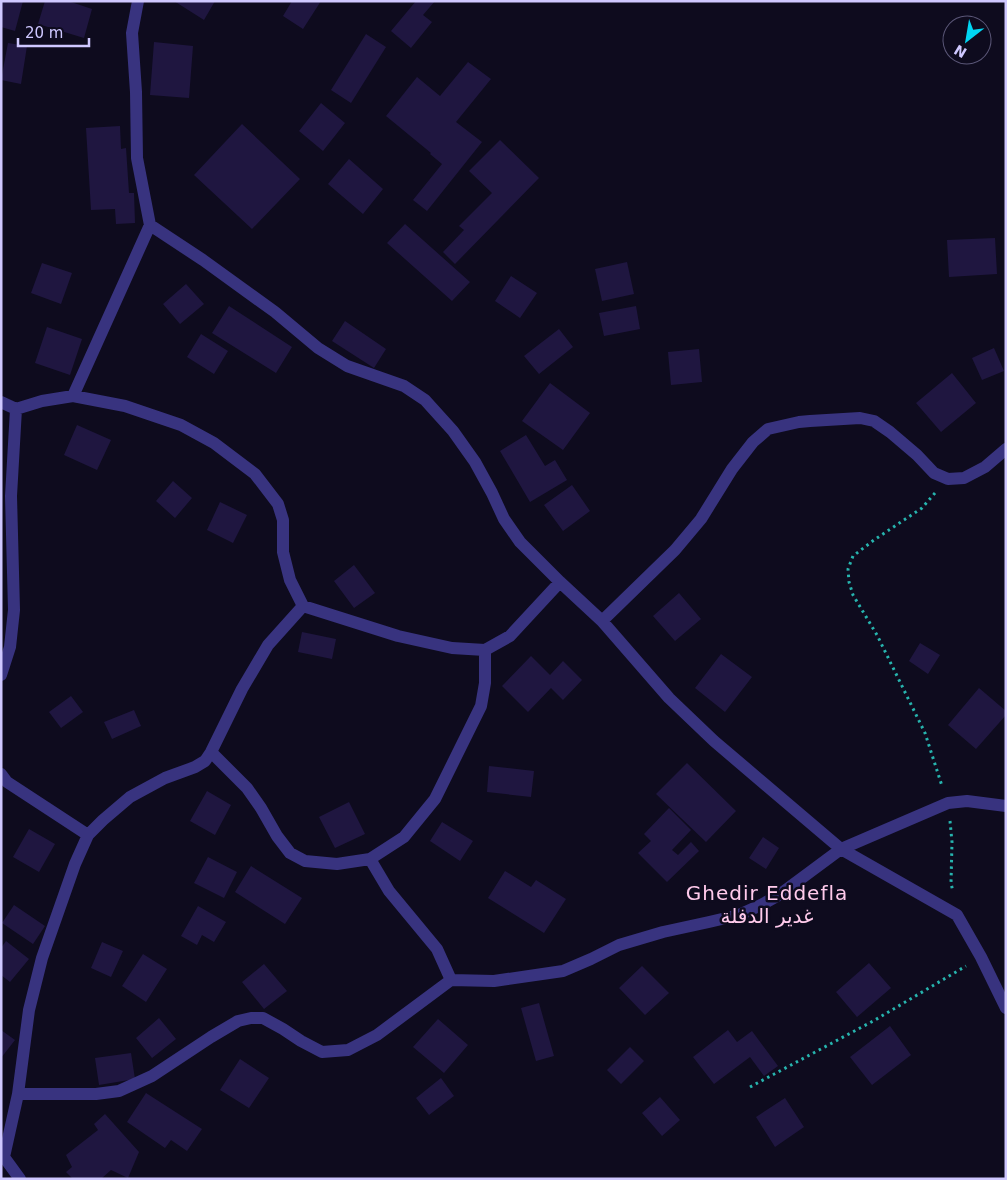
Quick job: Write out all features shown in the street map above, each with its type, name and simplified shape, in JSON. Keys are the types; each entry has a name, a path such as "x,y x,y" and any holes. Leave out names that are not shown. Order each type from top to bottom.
{"street":[{"path":"72,396 150,225 137,158 136,92 132,33 138,1"},
{"path":"150,225 275,312 318,348 347,366 404,386 425,400 453,431 475,462 492,492 504,519 520,542 602,621 669,698 714,741 841,849 957,915 981,957 1006,1008"},
{"path":"1,402 16,409 42,401 72,396 125,406 181,425 214,443 255,474 278,504 283,520 283,552 290,580 303,606 398,636 452,648 486,650 510,636 560,582"},
{"path":"1,675 10,647 14,610 11,496 16,409"},
{"path":"602,621 675,550 701,519 732,469 753,442 768,429 799,422 860,418 874,421 904,443 934,473 948,479 964,478 985,467 1006,449"},
{"path":"20,1179 3,1155 18,1094 29,1010 42,958 75,864 88,835 130,797 165,778 196,767 205,760 211,752 242,688 268,645 303,606"},
{"path":"211,752 246,788 262,808 277,836 290,853 305,861 337,864 370,859 404,837 435,799 481,706 485,682 486,650"},
{"path":"1,774 7,782 88,835"},
{"path":"18,1094 96,1094 119,1090 152,1076 238,1021 251,1018 263,1018 322,1052 348,1050 377,1035 451,980 494,981 563,971 619,945 663,932 739,915 779,895 841,849 948,803 967,801 1006,806"},
{"path":"370,859 389,892 437,949 451,980"}],"path":[{"path":"948,479 922,508 853,556 848,568 849,582 853,595 877,635 925,734 948,803 952,842 951,883 957,915"},
{"path":"750,1087 875,1020 981,957"}],"building":[{"path":"2,1 23,1 15,31 1,27"},
{"path":"45,1 68,1 92,9 84,38 38,24"},
{"path":"174,1 215,1 204,20"},
{"path":"292,1 321,1 303,29 283,16"},
{"path":"416,1 435,1 423,15 432,22 411,48 391,31"},
{"path":"366,34 386,47 351,103 331,90"},
{"path":"154,42 193,46 189,98 150,95"},
{"path":"8,43 27,46 21,84 1,80"},
{"path":"468,62 491,79 456,122 482,142 427,211 413,200 442,164 386,116 417,77 440,96"},
{"path":"321,103 345,123 323,151 299,131"},
{"path":"242,124 300,179 252,229 194,175"},
{"path":"120,126 121,149 126,148 129,193 134,193 135,223 116,224 115,209 91,210 86,128"},
{"path":"500,140 539,178 455,264 443,252 464,230 459,226 492,193 469,171"},
{"path":"349,159 383,189 363,214 328,184"},
{"path":"405,224 470,282 452,301 387,243"},
{"path":"995,238 997,274 949,277 947,240"},
{"path":"627,262 634,294 602,301 595,269"},
{"path":"42,263 72,273 61,304 31,293"},
{"path":"511,276 537,293 520,318 495,301"},
{"path":"186,284 204,304 180,324 163,304"},
{"path":"229,306 292,347 276,373 212,333"},
{"path":"636,306 640,329 604,336 599,313"},
{"path":"345,321 386,349 374,368 332,341"},
{"path":"47,327 82,339 70,375 35,363"},
{"path":"559,329 573,347 539,374 524,356"},
{"path":"201,334 228,351 214,374 187,357"},
{"path":"994,348 1004,371 982,380 972,358"},
{"path":"699,349 702,382 671,385 668,352"},
{"path":"952,373 976,403 941,432 916,403"},
{"path":"550,383 590,413 563,450 522,421"},
{"path":"77,425 111,440 97,470 64,455"},
{"path":"526,435 545,466 555,460 567,480 530,502 500,451"},
{"path":"173,481 192,498 175,518 156,501"},
{"path":"572,485 590,511 563,531 544,505"},
{"path":"220,502 247,515 233,543 207,530"},
{"path":"354,565 375,593 354,608 334,581"},
{"path":"679,593 701,619 675,641 653,616"},
{"path":"302,632 336,639 332,659 298,652"},
{"path":"920,643 940,655 928,674 909,661"},
{"path":"721,654 752,677 725,712 695,688"},
{"path":"531,656 550,675 563,661 582,680 563,700 551,688 528,712 502,686"},
{"path":"979,688 1006,711 1006,715 976,749 948,725"},
{"path":"71,696 83,712 61,728 49,712"},
{"path":"134,710 141,726 112,739 104,722"},
{"path":"687,763 736,811 706,842 656,794"},
{"path":"489,766 534,771 531,797 487,792"},
{"path":"207,791 231,805 215,835 190,821"},
{"path":"349,802 365,834 335,848 319,817"},
{"path":"669,808 691,830 672,850 678,855 691,842 699,851 667,882 638,853 651,841 644,834"},
{"path":"442,822 473,841 460,861 430,841"},
{"path":"29,829 55,844 39,872 13,857"},
{"path":"763,837 779,848 766,869 749,858"},
{"path":"208,857 237,872 224,898 194,883"},
{"path":"251,866 302,898 285,924 235,892"},
{"path":"505,871 531,887 536,880 566,899 544,933 488,898"},
{"path":"14,905 45,926 33,944 2,923"},
{"path":"198,906 226,922 214,942 202,935 197,945 181,936"},
{"path":"6,941 29,959 10,982 1,975 1,948"},
{"path":"102,942 123,951 111,977 91,968"},
{"path":"143,954 167,969 146,1002 122,986"},
{"path":"869,963 891,988 857,1017 836,992"},
{"path":"264,964 287,991 264,1009 242,982"},
{"path":"642,966 669,993 645,1015 619,988"},
{"path":"539,1003 554,1056 536,1061 521,1008"},
{"path":"159,1018 176,1039 152,1058 136,1038"},
{"path":"438,1019 468,1045 444,1073 413,1047"},
{"path":"890,1026 911,1055 872,1085 850,1057"},
{"path":"1,1030 15,1040 1,1058"},
{"path":"728,1030 737,1042 752,1031 778,1066 764,1076 750,1057 714,1084 693,1057"},
{"path":"630,1047 644,1061 621,1084 607,1070"},
{"path":"131,1053 135,1079 99,1085 95,1058"},
{"path":"240,1059 269,1078 249,1108 220,1090"},
{"path":"441,1078 454,1096 429,1115 416,1098"},
{"path":"146,1093 202,1129 187,1151 171,1140 165,1148 127,1122"},
{"path":"660,1097 680,1120 662,1136 642,1113"},
{"path":"785,1098 804,1127 775,1147 756,1117"},
{"path":"105,1114 139,1152 128,1178 111,1170 101,1179 73,1179 66,1172 72,1167 66,1155 98,1130 94,1124"}],"district":[{"name":"Ghedir Eddefla غدير الدفلة","path":"767,904"}]}
